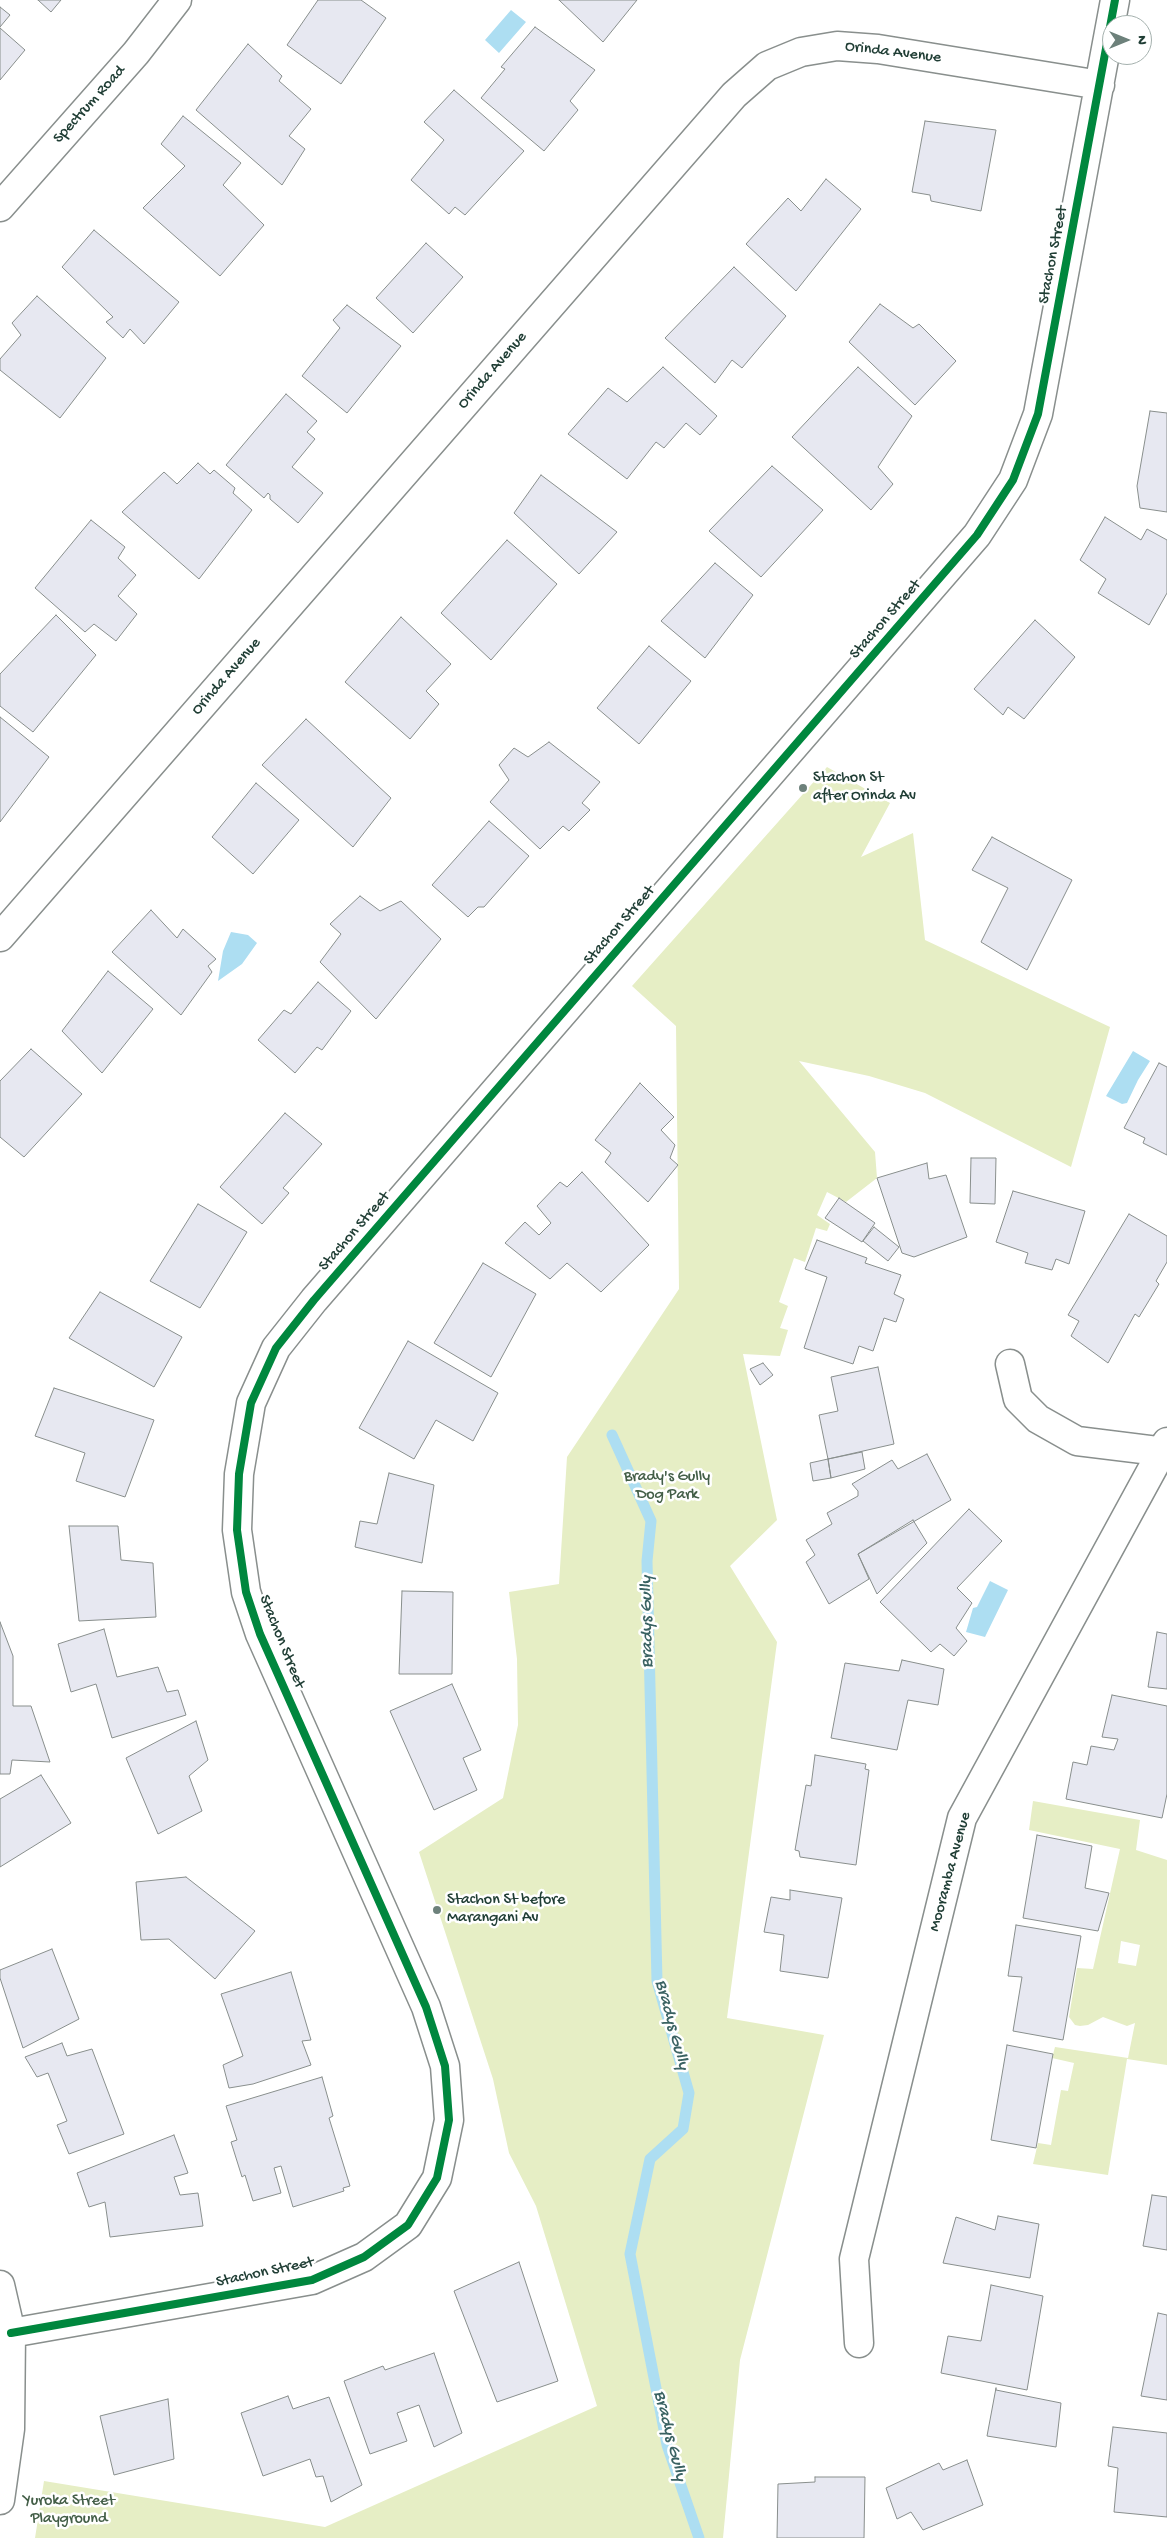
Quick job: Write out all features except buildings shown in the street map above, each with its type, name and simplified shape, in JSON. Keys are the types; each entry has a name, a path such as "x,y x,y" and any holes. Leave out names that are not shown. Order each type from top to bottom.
{"street":[{"name":"Spectrum Road","path":"0,207 136,53 177,0"},
{"name":"Stachon Street","path":"11,2333 312,2280 364,2257 408,2225 437,2178 449,2120 445,2066 426,2006 260,1634 246,1592 237,1530 239,1474 251,1403 276,1348 314,1300 977,535 1013,480 1038,414 1115,0"},
{"name":"Orinda Avenue","path":"0,937 734,95 767,66 801,52 837,46 878,49 1100,85"},
{"path":"1010,1364 1018,1399 1038,1418 1077,1441 1165,1448"},
{"name":"Mooramba Avenue","path":"859,2343 854,2259 962,1818 1165,1448"},
{"path":"0,2285 11,2333 10,2429 0,2500"}],"green space":[{"path":"827,767 890,803 861,857 913,833 925,940 1110,1027 1071,1167 925,1093 869,1076 799,1061 875,1152 877,1178 846,1202 827,1192 817,1215 830,1224 827,1231 816,1228 805,1262 794,1258 779,1302 788,1306 780,1328 788,1330 780,1356 743,1354 777,1520 730,1566 777,1642 727,2018 824,2035 740,2360 723,2538 35,2538 44,2481 325,2527 597,2406 536,2206 509,2153 493,2079 419,1852 503,1798 518,1725 517,1659 509,1592 559,1584 567,1457 679,1289 676,1026 632,986"},
{"path":"1033,1801 1140,1820 1136,1850 1167,1860 1167,2065 1127,2059 1108,2175 1033,2164 1038,2143 1051,2145 1061,2090 1068,2091 1074,2063 1052,2058 1055,2047 1128,2058 1135,2023 1127,2026 1103,2017 1088,2025 1080,2026 1075,2025 1069,2017 1077,1968 1093,1969 1120,1849 1029,1830","holes":["1121,1941 1140,1945 1136,1966 1118,1963"]}],"water":[{"path":"511,10 526,22 499,53 485,40"},
{"path":"231,932 248,935 257,943 242,964 218,981 223,951"},
{"path":"1133,1051 1150,1061 1127,1103 1122,1104 1106,1096"},
{"path":"990,1581 1008,1590 985,1637 966,1632 973,1608 977,1607"}],"waterway":[{"name":"Bradys Gully","path":"612,1435 651,1521 647,1561 657,1981 689,2093 683,2129 650,2159 630,2254 667,2445 699,2538"}],"cycle path":[{"path":"11,2333 312,2280 364,2257 408,2225 437,2178 449,2120 445,2066 426,2007 260,1634 246,1592 237,1530 239,1474 251,1403 276,1348 314,1300 977,535 1013,480 1038,414 1115,0"}],"place":[{"name":"Stachon St after Orinda Av","path":"803,788"},
{"name":"Stachon St before Marangani Av","path":"437,1910"}],"park label":[{"name":"Brady's Gully Dog Park","path":"667,1487"},
{"name":"Yuroka Street Playground","path":"69,2511"}]}
